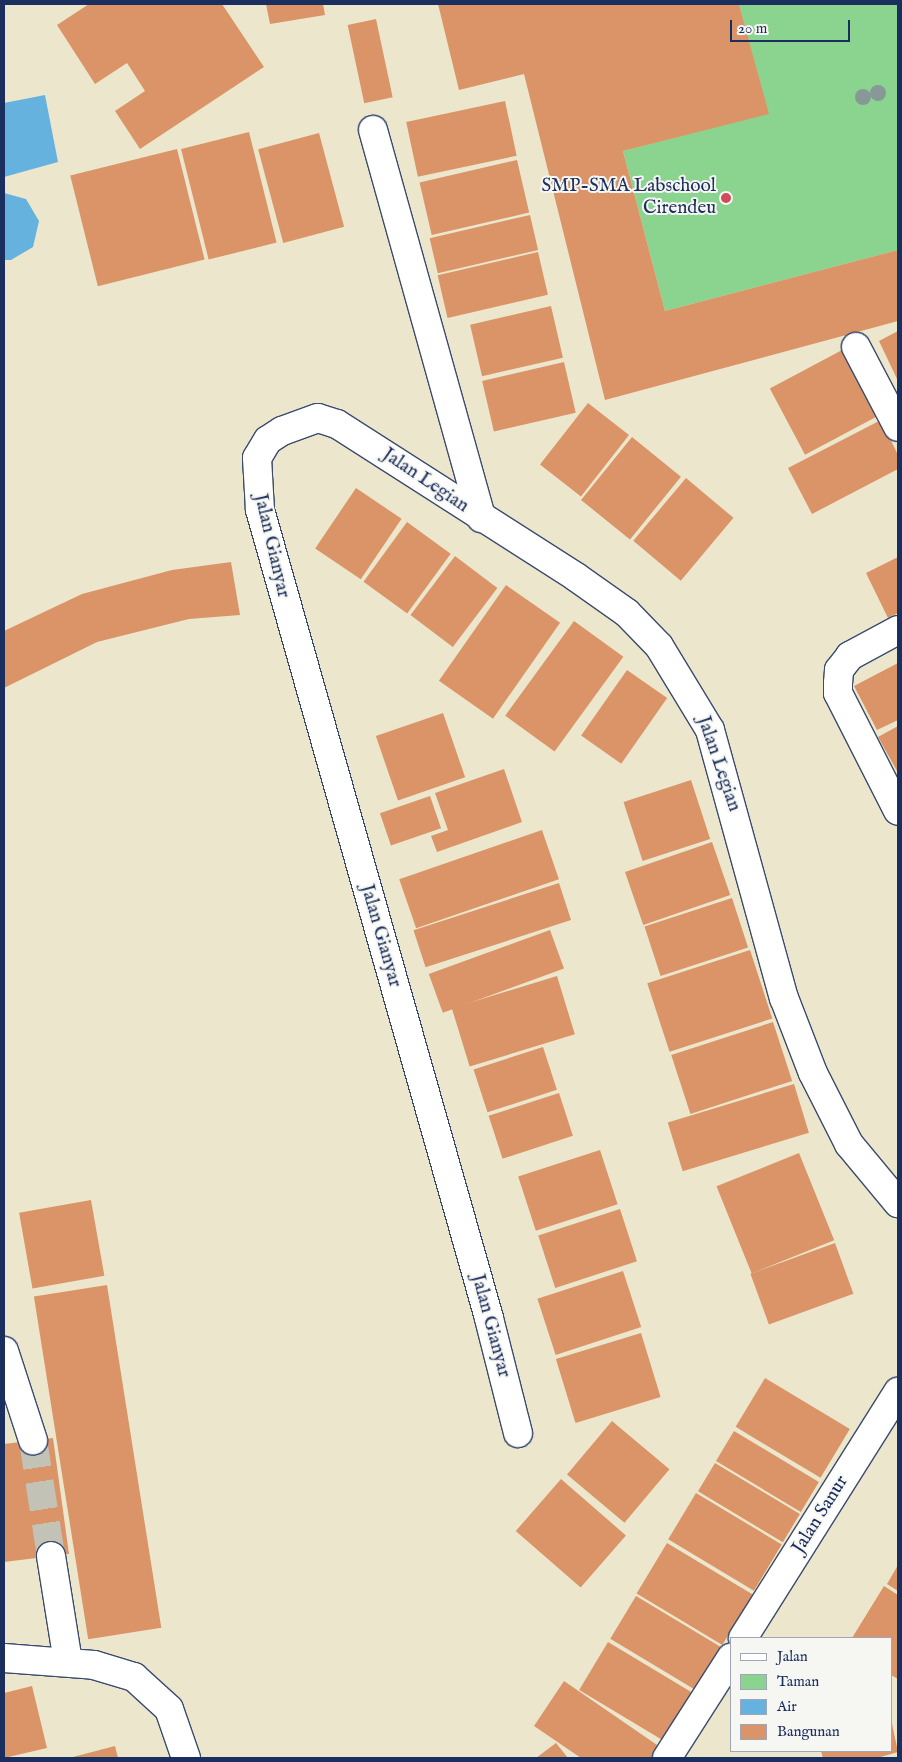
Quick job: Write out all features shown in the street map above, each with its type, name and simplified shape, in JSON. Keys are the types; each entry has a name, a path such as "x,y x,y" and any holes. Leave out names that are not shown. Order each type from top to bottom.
{"street":[{"path":"373,130 481,518"},
{"path":"856,347 898,427"},
{"name":"Jalan Legian","path":"268,440 303,421 328,420 627,613 659,646 689,690 710,730 733,802 784,998 813,1074 849,1144 898,1203"},
{"name":"Jalan Gianyar","path":"268,440 257,458 255,474 271,557 489,1318 518,1433"},
{"path":"898,630 850,656 839,670 838,693 898,811"},
{"path":"4,1350 33,1440"},
{"name":"Jalan Sanur","path":"744,1637 898,1392"},
{"path":"51,1556 68,1662"},
{"path":"4,1658 68,1662 108,1668 148,1686 168,1709 186,1758"},
{"path":"667,1758 730,1660"}],"green space":[{"path":"739,4 898,4 898,250 665,311 623,151 768,113"}],"water":[{"path":"45,95 58,162 4,177 4,103"},
{"path":"4,193 26,199 39,221 33,247 11,260 4,260"}],"building":[{"path":"89,4 222,4 264,67 140,149 115,111 145,91 127,63 95,84 57,25"},
{"path":"266,4 323,4 325,15 270,24"},
{"path":"438,4 739,4 769,114 623,151 665,311 898,250 898,321 605,400 524,74 459,90"},
{"path":"376,19 393,97 364,103 348,25"},
{"path":"505,101 517,156 418,177 406,122"},
{"path":"249,132 277,243 209,260 181,149"},
{"path":"319,133 344,227 283,243 258,149"},
{"path":"177,149 205,260 98,286 70,176"},
{"path":"517,160 529,213 432,235 420,182"},
{"path":"530,215 538,250 438,273 430,238"},
{"path":"538,252 548,295 448,318 438,275"},
{"path":"551,306 563,358 482,376 470,325"},
{"path":"898,331 898,381 879,341"},
{"path":"844,349 879,415 805,455 770,388"},
{"path":"564,362 576,413 494,432 482,381"},
{"path":"588,403 629,435 581,496 540,464"},
{"path":"881,420 898,455 898,469 812,514 788,468"},
{"path":"632,437 681,477 630,540 581,500"},
{"path":"686,478 733,518 681,581 633,541"},
{"path":"356,488 402,519 361,579 315,549"},
{"path":"407,522 451,554 407,614 364,582"},
{"path":"455,556 497,588 453,647 410,615"},
{"path":"898,557 898,613 888,618 866,573"},
{"path":"231,562 240,615 189,619 97,642 4,688 4,631 82,594 172,570"},
{"path":"506,585 560,623 493,719 439,681"},
{"path":"574,621 623,657 555,752 505,716"},
{"path":"898,663 898,720 877,730 854,686"},
{"path":"627,670 667,698 621,764 581,736"},
{"path":"443,713 465,777 398,800 376,736"},
{"path":"898,726 898,771 897,771 878,737"},
{"path":"504,769 522,822 437,852 431,836 448,830 435,793"},
{"path":"691,780 710,839 643,861 623,802"},
{"path":"430,796 441,828 391,845 380,813"},
{"path":"542,830 559,879 416,928 399,879"},
{"path":"712,842 730,895 643,925 625,872"},
{"path":"559,883 571,920 426,967 413,930"},
{"path":"732,898 748,947 661,976 645,926"},
{"path":"550,930 564,969 443,1013 429,974"},
{"path":"750,950 772,1018 670,1052 647,983"},
{"path":"557,976 575,1034 470,1066 452,1008"},
{"path":"773,1022 792,1081 690,1114 671,1055"},
{"path":"543,1047 557,1090 487,1112 474,1070"},
{"path":"794,1084 809,1133 683,1171 668,1123"},
{"path":"559,1093 573,1136 503,1159 489,1116"},
{"path":"600,1150 618,1204 536,1231 518,1177"},
{"path":"799,1153 834,1240 752,1273 716,1186"},
{"path":"91,1200 104,1276 32,1289 19,1213"},
{"path":"620,1209 637,1261 555,1288 538,1236"},
{"path":"835,1243 853,1294 769,1325 750,1274"},
{"path":"623,1271 641,1327 556,1355 537,1299"},
{"path":"107,1285 161,1628 88,1639 34,1297"},
{"path":"641,1333 661,1397 575,1423 556,1359"},
{"path":"765,1378 850,1429 821,1478 736,1427"},
{"path":"612,1421 669,1469 624,1523 567,1475"},
{"path":"734,1431 819,1482 801,1512 716,1461"},
{"path":"53,1438 69,1554 4,1562 4,1444"},
{"path":"715,1463 800,1514 783,1542 698,1491"},
{"path":"561,1479 626,1535 581,1587 516,1531"},
{"path":"696,1493 782,1545 754,1591 668,1539"},
{"path":"667,1543 753,1595 722,1645 637,1594"},
{"path":"898,1565 898,1591 887,1584"},
{"path":"884,1586 898,1595 898,1679 892,1676 892,1637 853,1637"},
{"path":"636,1596 722,1648 696,1690 610,1639"},
{"path":"608,1642 694,1694 665,1742 579,1690"},
{"path":"564,1681 660,1747 653,1758 581,1758 534,1726"},
{"path":"32,1686 47,1748 4,1758 4,1693"},
{"path":"892,1724 898,1752 877,1758 823,1758 821,1752 892,1752"},
{"path":"556,1743 568,1758 536,1758"},
{"path":"115,1746 118,1758 69,1758"}],"tunnel":[{"path":"33,1440 51,1556"}],"place":[{"name":"SMP-SMA Labschool Cirendeu","path":"726,198"}]}
